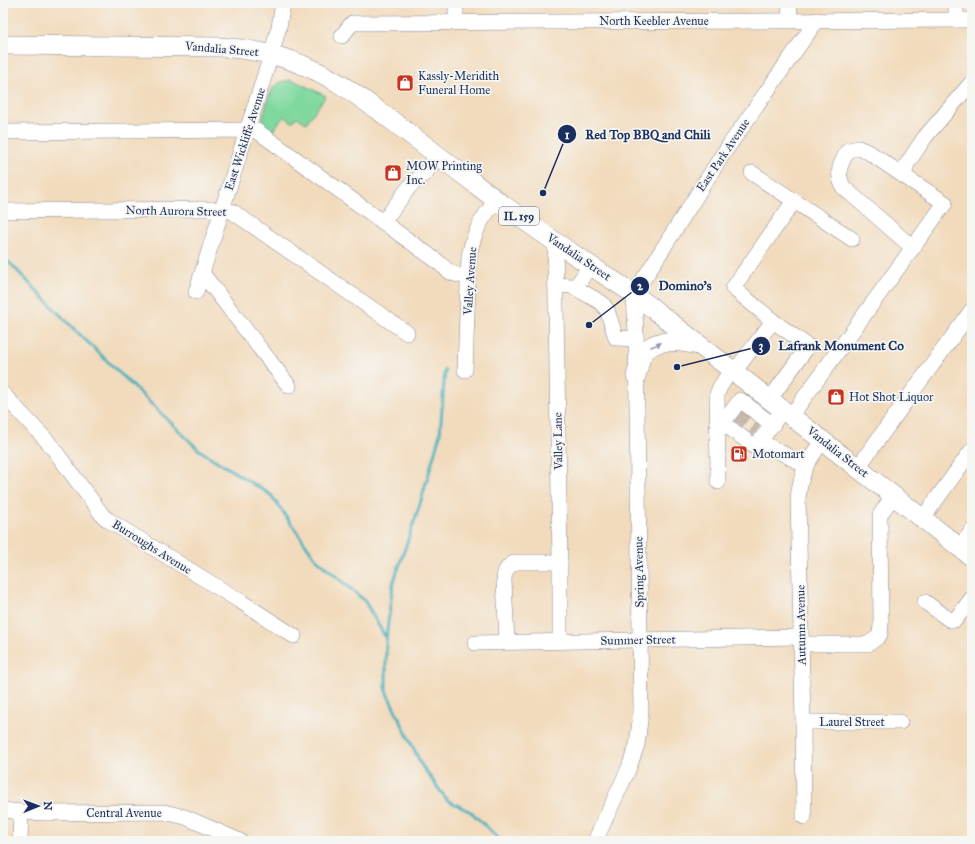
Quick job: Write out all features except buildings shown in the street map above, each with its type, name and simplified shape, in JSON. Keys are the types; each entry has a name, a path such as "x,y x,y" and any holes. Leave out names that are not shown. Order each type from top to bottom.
{"main road":[{"name":"Vandalia Street","path":"3,45 198,46 234,48 271,55 304,65 343,86 497,200 590,266 634,294 966,552"},
{"path":"636,376 641,358 651,347 664,342 683,342 700,346"}],"street":[{"name":"East Wickliffe Avenue","path":"196,292 271,55 279,27 283,3"},
{"path":"456,3 456,22"},
{"path":"790,3 790,20"},
{"path":"956,3 956,20"},
{"name":"East Park Avenue","path":"634,294 723,154 817,20"},
{"name":"North Keebler Avenue","path":"342,36 352,23 972,20"},
{"path":"904,176 907,164 925,137 972,82"},
{"path":"3,132 257,131 437,261 448,272 460,276 468,276"},
{"path":"720,421 755,447 781,408 913,248 946,203 870,153 859,148 848,150 840,166 838,177 843,188 913,248"},
{"path":"383,222 410,186 426,172 438,156"},
{"path":"752,174 852,239"},
{"name":"Valley Avenue","path":"464,370 469,256 473,238 480,223 487,211 497,200"},
{"path":"781,408 808,346 733,288 794,201"},
{"name":"North Aurora Street","path":"3,211 222,209 233,212 242,216 407,333"},
{"name":"Valley Lane","path":"555,241 560,641"},
{"path":"575,288 590,266"},
{"path":"202,273 289,386"},
{"path":"556,285 567,285 575,288 604,306 610,317 616,338 636,339"},
{"name":"Spring Avenue","path":"595,841 628,770 637,745 641,712 636,339 634,294"},
{"path":"858,467 972,310"},
{"path":"718,482 720,421 718,390 774,321"},
{"name":"Burroughs Avenue","path":"3,394 50,443 103,516 294,636"},
{"path":"720,421 734,411 740,400 764,432 806,466"},
{"name":"Autumn Avenue","path":"804,817 798,498 801,478 806,466 823,440"},
{"path":"923,518 972,450"},
{"name":"Summer Street","path":"475,643 640,640 801,641 868,644 878,638 880,634 880,515 893,496"},
{"path":"966,552 972,531"},
{"path":"507,642 504,575 507,568 512,563 517,562 560,562"},
{"path":"925,602 950,620 955,620 972,598"},
{"name":"Laurel Street","path":"803,722 900,722"},
{"name":"Central Avenue","path":"3,810 21,812 164,812 185,818 240,841"},
{"path":"20,841 21,812"}],"green space":[{"path":"291,80 326,96 306,123 297,117 292,122 284,116 271,133 261,126 268,99 273,89 277,85"}],"waterway":[{"path":"3,256 70,325 199,450 271,495 316,559 364,600 386,638 386,691 422,766 447,800 471,812 501,841"},
{"path":"386,638 393,584 420,504 440,434 445,370"}],"tunnel":[{"path":"735,412 758,429"}],"place":[{"name":"Kassly-Meridith Funeral Home","path":"405,83"},
{"name":"MOW Printing Inc.","path":"393,173"},
{"name":"Red Top BBQ and Chili","path":"543,193"},
{"name":"Domino's","path":"589,325"},
{"name":"Lafrank Monument Co","path":"677,367"},
{"name":"Hot Shot Liquor","path":"836,397"},
{"name":"Motomart","path":"739,454"}]}
